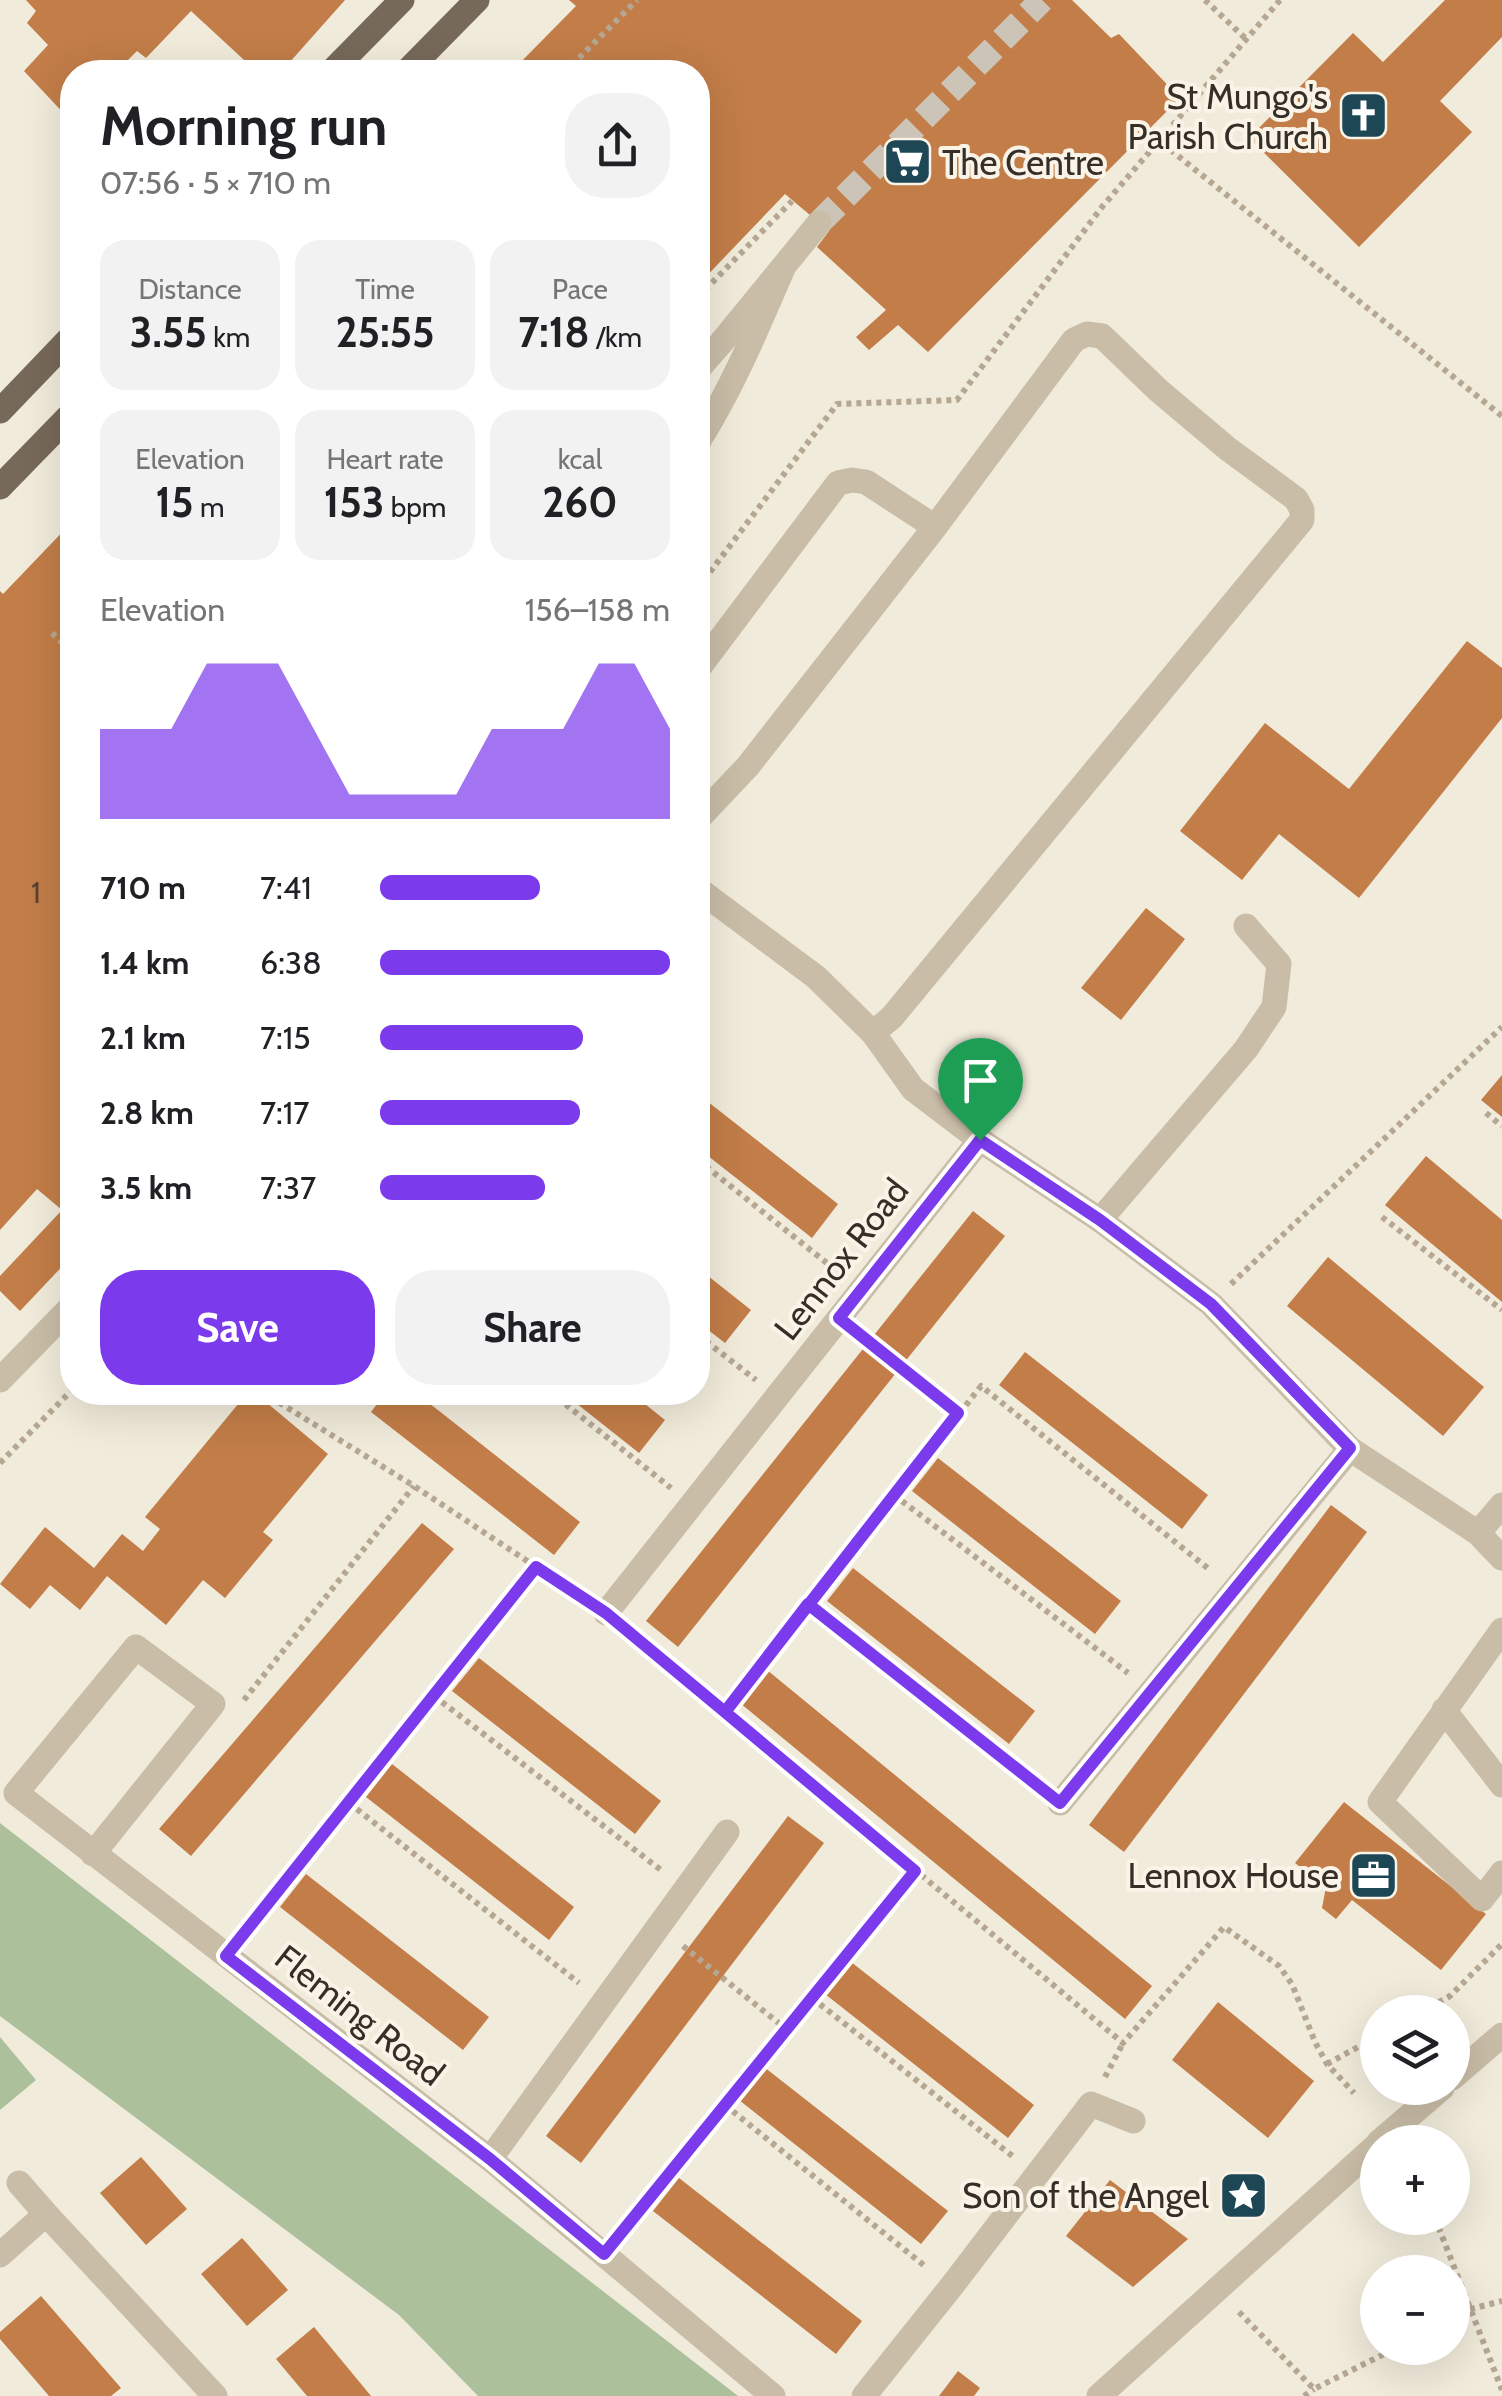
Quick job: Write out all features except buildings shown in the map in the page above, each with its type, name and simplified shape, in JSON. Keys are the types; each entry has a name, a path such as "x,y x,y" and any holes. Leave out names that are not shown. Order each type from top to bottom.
{"main road":[{"path":"343,60 402,0"},
{"path":"418,60 477,0"},
{"path":"0,410 60,348"},
{"path":"0,487 60,425"}],"street":[{"path":"710,355 819,223"},
{"path":"710,422 784,266"},
{"path":"710,806 748,766 936,527 1074,340 1087,334 1102,336 1214,438 1296,499 1302,520 892,1017 873,1034"},
{"path":"710,649 838,483 866,482 936,527"},
{"path":"710,898 816,976 873,1034 913,1089 980,1140 1100,1220 1211,1304 1350,1448 1478,1533 1502,1558"},
{"path":"1100,1220 1246,1050 1274,1006 1279,964 1246,926"},
{"name":"Lennox Road","path":"606,1613 980,1140"},
{"path":"0,1380 60,1318"},
{"path":"1060,1803 1350,1448"},
{"path":"1478,1533 1502,1505"},
{"path":"1502,1630 1380,1802 1482,1899 1502,1873"},
{"name":"Fleming Road","path":"213,1704 136,1647 16,1792 490,2159 773,2396"},
{"path":"93,1854 213,1704"},
{"path":"1444,1710 1502,1785"},
{"path":"490,2159 728,1832"},
{"path":"1470,2063 1502,2035"},
{"path":"864,2396 1091,2104 1133,2122"},
{"path":"1399,2125 1422,2105"},
{"path":"1099,2396 1360,2159"},
{"path":"19,2183 216,2396"},
{"path":"0,2255 46,2214"}],"path":[{"path":"577,60 638,0"},
{"path":"1205,0 1246,39"},
{"path":"710,572 837,404 958,400 1102,207 1280,0"},
{"path":"1147,131 1502,416"},
{"path":"710,286 793,200"},
{"path":"52,632 60,640"},
{"path":"1211,1304 1502,1027"},
{"path":"1486,1113 1502,1126"},
{"path":"710,1170 861,1290"},
{"path":"1382,1217 1502,1310"},
{"path":"839,1318 958,1413"},
{"path":"710,1344 777,1397"},
{"path":"725,1712 981,1386 1235,1590"},
{"path":"0,1463 60,1402"},
{"path":"283,1405 606,1613 1123,2043 1224,1927 1280,1966 1292,1984 1314,2042 1327,2064 1354,2093"},
{"path":"566,1405 692,1504"},
{"path":"213,1704 241,1703 414,1486"},
{"path":"894,1495 1151,1691"},
{"path":"226,1956 536,1567"},
{"path":"808,1604 1060,1803"},
{"path":"434,1696 686,1890"},
{"path":"348,1803 604,2002"},
{"path":"604,2254 915,1871"},
{"path":"659,1926 786,2029"},
{"path":"1451,1995 1502,1944"},
{"path":"812,1998 1036,2174"},
{"path":"1327,2064 1360,2046"},
{"path":"725,2105 951,2287"},
{"path":"1442,2235 1502,2390"},
{"path":"1218,2289 1314,2390"},
{"path":"1471,2309 1502,2301"},
{"path":"1490,2359 1502,2359"},
{"path":"1304,2396 1363,2365"}],"green space":[{"path":"0,1823 738,2396 478,2396 399,2315 0,2016"},
{"path":"0,2037 36,2080 0,2110"}],"tunnel":[{"path":"819,223 1042,0"}],"place":[{"name":"St Mungo's Parish Church","path":"1363,116"},
{"name":"The Centre","path":"907,162"},
{"name":"Lennox House","path":"1374,1875"},
{"name":"Son of the Angel","path":"1244,2195"}],"route":[{"path":"980,1140 839,1318 958,1413 808,1604 725,1712 606,1613 536,1567 226,1956 490,2159 604,2254 915,1871 725,1712 808,1604 1060,1803 1350,1448 1211,1304 1100,1220 980,1140"}]}
